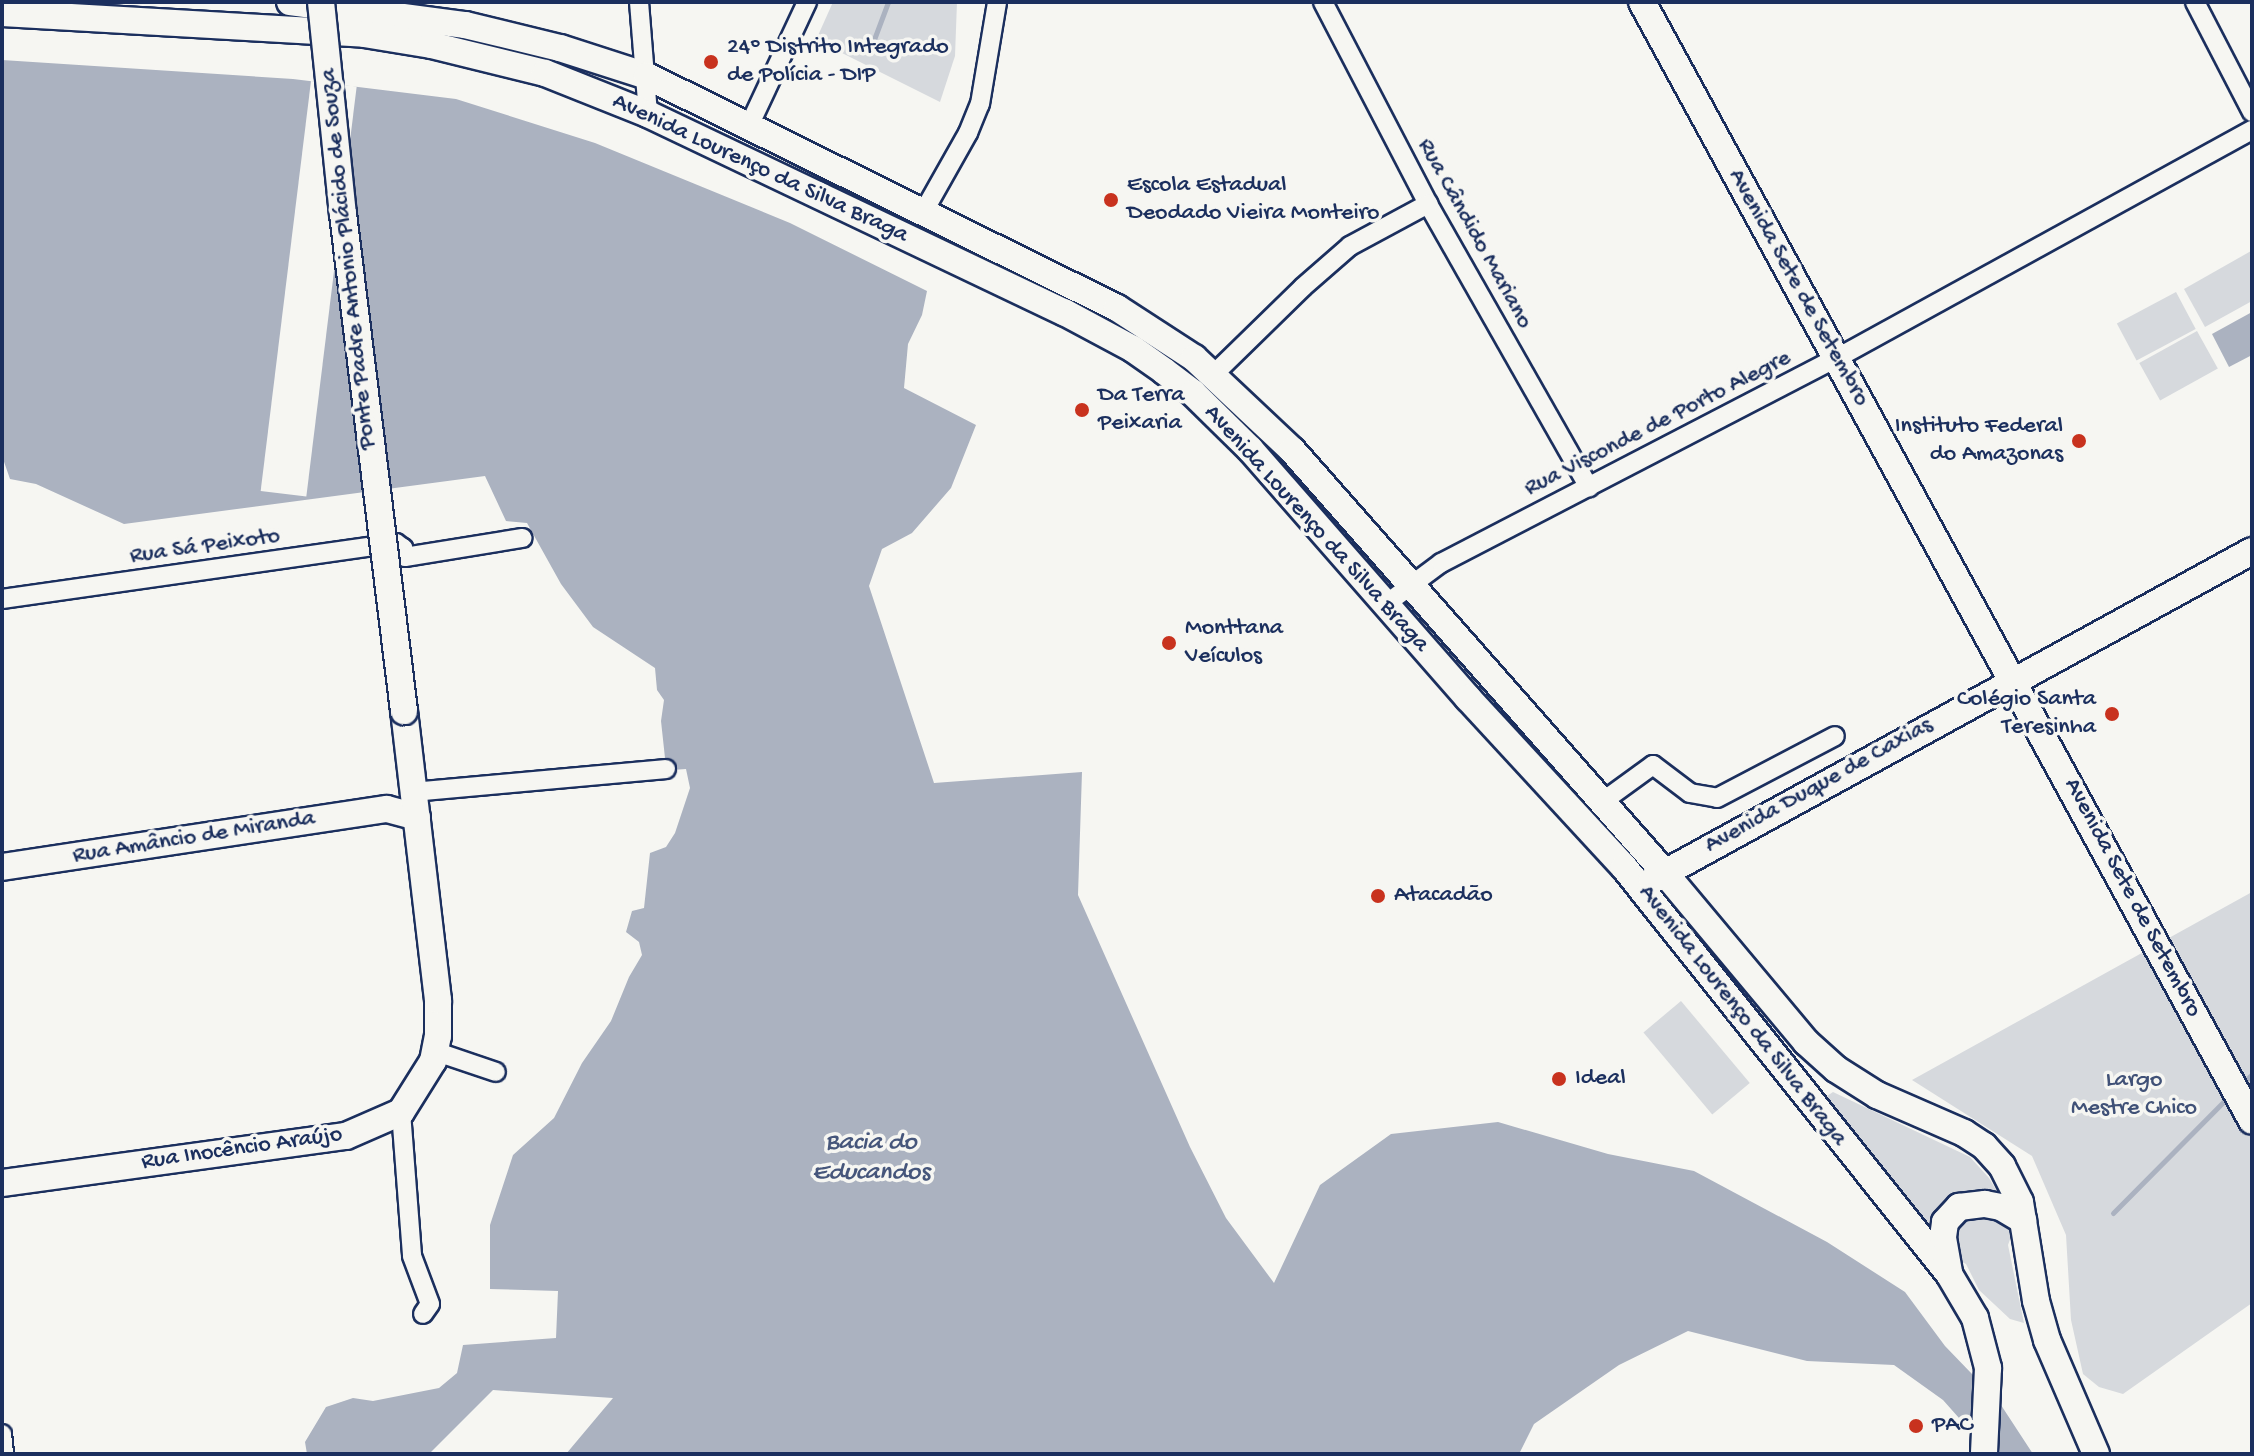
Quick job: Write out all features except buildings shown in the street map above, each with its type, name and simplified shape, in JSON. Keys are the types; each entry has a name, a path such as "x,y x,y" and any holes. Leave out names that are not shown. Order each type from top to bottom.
{"street":[{"name":"Avenida Lourenço da Silva Braga","path":"290,2 465,25 537,42 647,76 866,182 1145,324 1214,374 1292,450 1664,872 1787,1021 1836,1069 1877,1095 1964,1133 1984,1146 2014,1186 2043,1330 2096,1454"},
{"name":"Ponte Padre Antonio Plácido de Souza","path":"321,2 378,516 415,804"},
{"path":"639,2 648,114"},
{"path":"749,126 807,2"},
{"path":"924,211 968,133 980,104 997,2"},
{"name":"Rua Cândido Mariano","path":"1323,2 1428,204 1589,487"},
{"name":"Avenida Sete de Setembro","path":"1642,2 2252,1121"},
{"path":"2195,2 2252,112"},
{"name":"Avenida Lourenço da Silva Braga","path":"4,10 378,36 446,48 545,73 648,114 1064,312 1133,349 1193,393 1270,470 1640,887 1949,1274 1975,1318 1988,1368 1984,1454"},
{"name":"Rua Visconde de Porto Alegre","path":"1386,604 1441,563 1837,358 2252,130"},
{"path":"854,212 866,182"},
{"path":"1214,374 1350,246 1428,204"},
{"path":"1270,470 1292,450"},
{"name":"Rua Sá Peixoto","path":"2,599 396,543 403,548 405,557 522,538"},
{"name":"Avenida Duque de Caxias","path":"1640,887 2252,551"},
{"path":"1602,802 1653,765 1690,793 1717,798 1835,736"},
{"name":"Rua Amâncio de Miranda","path":"2,867 666,769"},
{"path":"415,804 438,1000 437,1052 401,1112 412,1256 430,1304 423,1314"},
{"path":"437,1052 496,1072"},
{"name":"Rua Inocêncio Araújo","path":"2,1183 346,1136 401,1112"},
{"path":"1949,1274 1943,1237 1945,1222 1959,1207 1985,1204 2001,1207 2023,1220"},
{"path":"2,1434 4,1454"}],"green space":[{"path":"833,2 957,2 955,56 940,102 816,40"},
{"path":"2251,251 2252,301 2205,327 2184,289"},
{"path":"2176,292 2196,329 2137,361 2117,323"},
{"path":"2197,331 2218,369 2160,401 2139,363"},
{"name":"Largo Mestre Chico","path":"2252,892 2252,1303 2123,1394 2099,1387 2083,1374 2071,1320 2066,1235 2032,1156 1912,1080"},
{"path":"1681,1001 1750,1083 1712,1114 1643,1032"},
{"path":"1833,1092 1970,1157 1989,1178 2006,1207 2013,1231 2008,1245 2024,1323 2010,1319 1979,1290 1966,1264 1950,1256 1824,1098"}],"water":[{"name":"Bacia do Educandos","path":"2,60 293,79 456,99 595,143 790,223 927,291 922,315 908,344 904,388 976,425 951,488 912,533 882,549 869,586 934,783 1082,772 1078,895 1190,1147 1226,1218 1274,1283 1320,1185 1391,1134 1498,1122 1608,1154 1694,1171 1827,1242 1905,1292 1945,1346 1999,1402 2033,1454 1991,1454 1943,1400 1894,1365 1807,1361 1688,1331 1619,1365 1534,1424 1519,1454 566,1454 613,1398 493,1390 429,1454 307,1454 305,1442 326,1407 353,1398 373,1401 439,1388 457,1373 463,1345 556,1338 558,1291 490,1289 490,1225 513,1155 554,1118 582,1063 611,1021 629,977 642,955 639,942 626,932 632,911 644,908 650,853 666,847 675,833 690,788 686,769 672,770 665,758 661,721 664,700 657,690 655,668 593,627 561,584 527,523 506,521 485,476 124,524 36,484 10,479 2,456"},
{"path":"2252,312 2252,355 2229,367 2212,334"}],"pier":[{"path":"311,81 357,87 306,497 261,491"}],"waterway":[{"path":"873,42 888,2"},
{"path":"2241,1085 2252,1074"},
{"path":"2113,1213 2228,1097"}],"place":[{"name":"24º Distrito Integrado de Polícia - DIP","path":"711,62"},
{"name":"Escola Estadual Deodado Vieira Monteiro","path":"1111,200"},
{"name":"Da Terra Peixaria","path":"1082,410"},
{"name":"Instituto Federal do Amazonas","path":"2079,441"},
{"name":"Monttana Veículos","path":"1169,643"},
{"name":"Colégio Santa Teresinha","path":"2112,714"},
{"name":"Atacadão","path":"1378,896"},
{"name":"Ideal","path":"1559,1079"},
{"name":"PAC","path":"1916,1426"}]}
